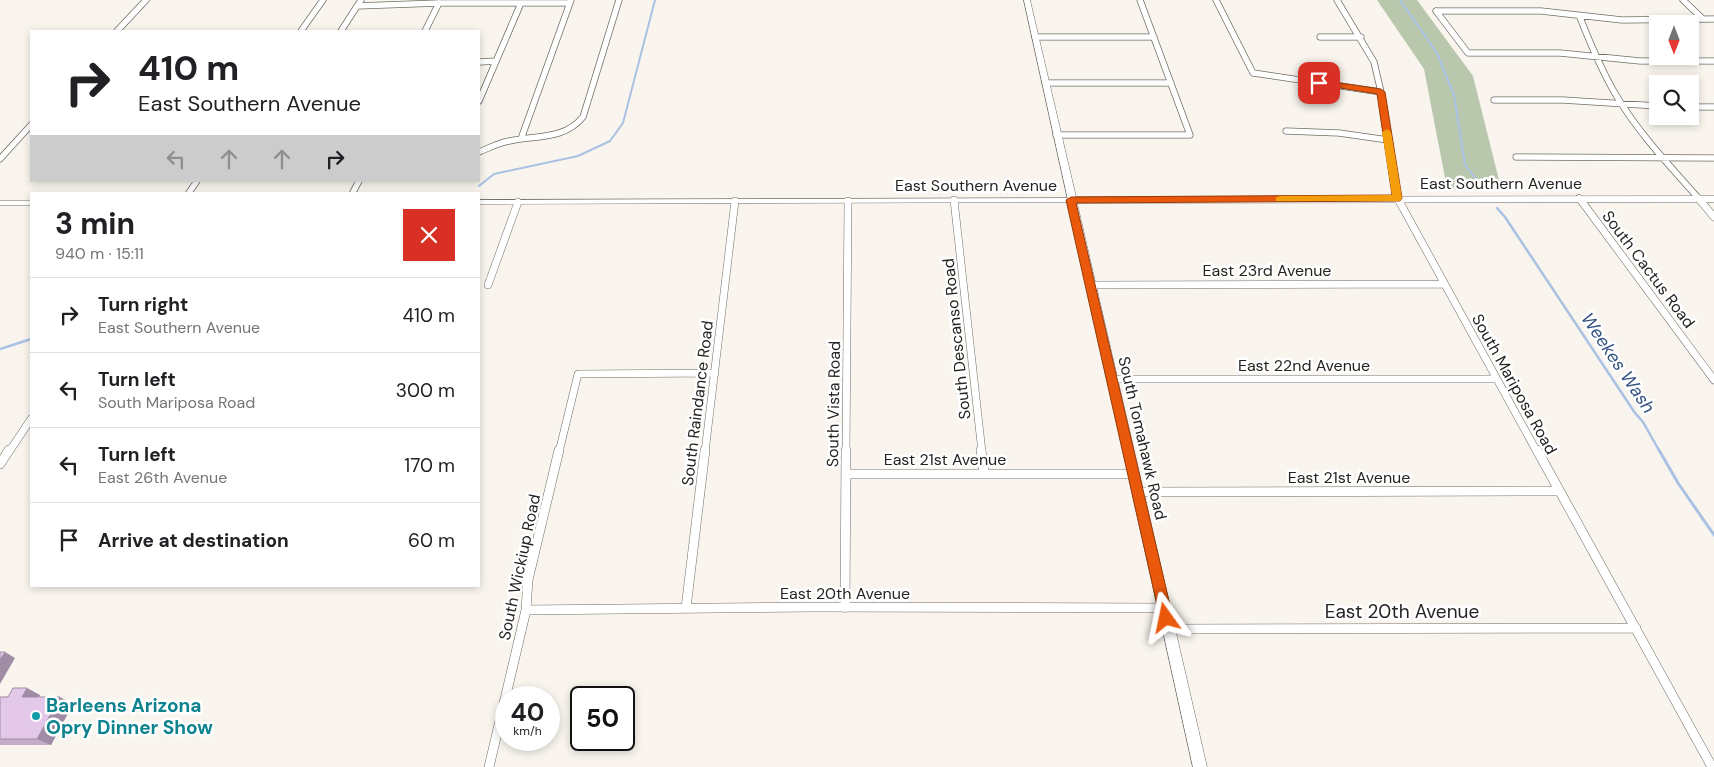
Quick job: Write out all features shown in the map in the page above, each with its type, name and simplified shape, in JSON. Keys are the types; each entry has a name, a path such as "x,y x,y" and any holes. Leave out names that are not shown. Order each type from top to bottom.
{"main road":[{"name":"South Tomahawk Road","path":"1027,0 1200,767"},
{"name":"East Southern Avenue","path":"1071,200 1714,199"}],"street":[{"path":"118,30 146,0"},
{"path":"303,30 323,0"},
{"path":"342,30 361,0"},
{"path":"480,152 507,141 559,134 574,128 583,117 619,0"},
{"path":"1056,135 1190,135 1140,0"},
{"path":"1216,0 1253,72 1381,92"},
{"name":"South Mariposa Road","path":"1337,0 1361,37 1374,62 1381,92 1397,198 1712,767"},
{"path":"1683,0 1704,19"},
{"path":"357,6 571,2 521,139"},
{"path":"426,30 440,3"},
{"path":"480,94 521,3"},
{"path":"1714,19 1622,20 1541,11 1436,11 1468,53 1560,53 1640,61 1714,61"},
{"path":"1579,15 1606,79 1621,103 1714,217"},
{"path":"1035,37 1154,36"},
{"path":"1320,37 1361,37"},
{"path":"480,62 496,62"},
{"path":"1045,83 1171,83"},
{"path":"1494,100 1649,105"},
{"path":"1699,107 1714,107"},
{"path":"0,159 30,126"},
{"path":"1286,131 1339,133 1388,140"},
{"path":"1516,157 1714,158"},
{"name":"South Cactus Road","path":"1579,198 1714,380"},
{"name":"South Descanso Road","path":"954,200 984,474"},
{"name":"East Southern Avenue","path":"480,202 1071,200"},
{"name":"South Raindance Road","path":"686,608 736,201"},
{"name":"South Vista Road","path":"844,608 848,201"},
{"path":"488,285 518,202"},
{"path":"0,203 30,203"},
{"name":"East 23rd Avenue","path":"1091,285 1444,284"},
{"name":"South Wickiup Road","path":"489,767 526,610 528,580 578,374 715,373"},
{"name":"East 22nd Avenue","path":"1113,379 1496,379"},
{"path":"0,464 30,420"},
{"name":"East 21st Avenue","path":"846,474 1134,474"},
{"name":"East 21st Avenue","path":"1138,492 1559,491"},
{"name":"East 20th Avenue","path":"526,610 1164,608"},
{"name":"East 20th Avenue","path":"1169,629 1636,628"}],"green space":[{"path":"1377,0 1417,0 1473,76 1499,180 1505,188 1447,188 1424,69"}],"building":[{"path":"0,652 5,652 0,660"},
{"name":"Barleens Arizona Opry Dinner Show","path":"13,688 27,688 22,697 60,697 37,739 0,739 0,697 8,697"}],"waterway":[{"path":"479,186 494,174 578,156 610,141 623,123 655,0"},
{"name":"Weekes Wash","path":"1400,0 1437,53 1454,95 1465,165 1484,189"},
{"name":"Weekes Wash","path":"1497,208 1505,217 1635,413 1643,422 1660,452"},
{"path":"0,349 30,339"},
{"name":"Weekes Wash","path":"1659,450 1678,483 1714,535"}],"slow traffic":[{"path":"1280,199 1397,198 1387,132"}],"place":[{"name":"Barleens Arizona Opry Dinner Show","path":"36,716"}],"route":[{"path":"1166,618 1071,200 1397,198 1381,92 1319,83"}]}
